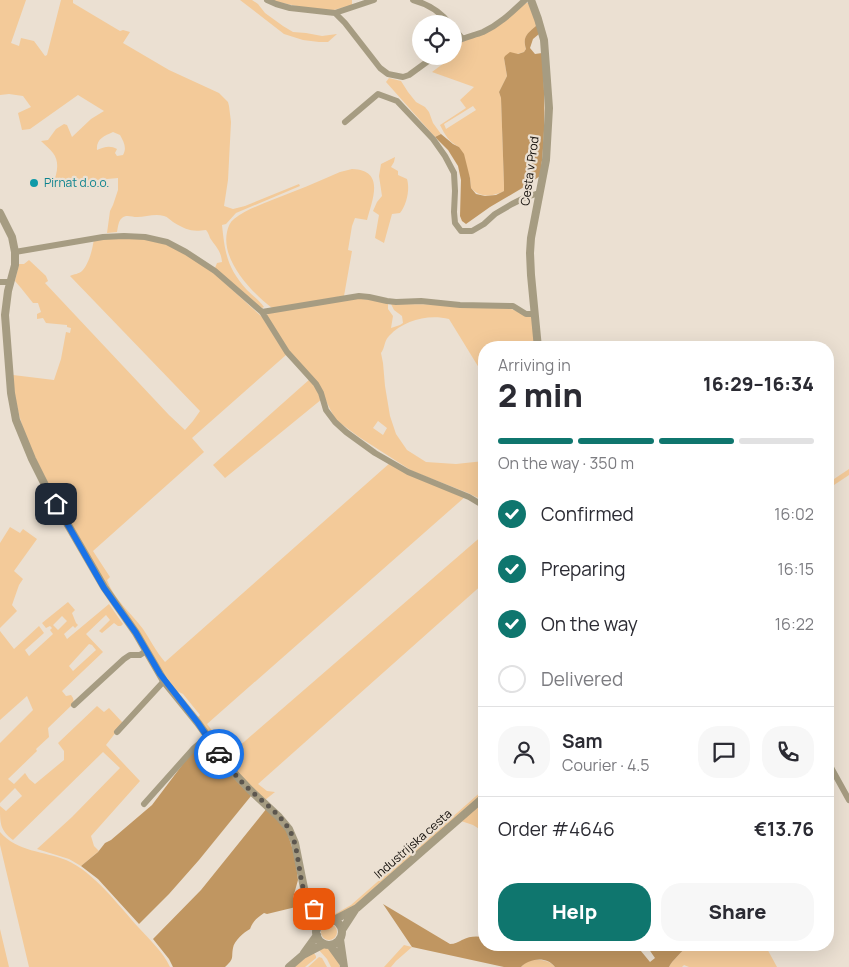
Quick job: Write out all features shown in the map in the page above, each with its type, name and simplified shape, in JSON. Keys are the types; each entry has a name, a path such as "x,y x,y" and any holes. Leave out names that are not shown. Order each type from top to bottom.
{"street":[{"path":"267,0 290,8 335,13 374,0"},
{"path":"413,0 426,4 441,15"},
{"path":"462,38 472,36 493,26 506,18 524,0"},
{"name":"Cesta v Prod","path":"531,0 544,40 549,108 546,160 531,238 530,254 537,341"},
{"path":"335,13 346,23 380,68 388,74 409,76 423,65"},
{"path":"345,122 378,94 397,101 433,139 445,156 454,174 455,223 461,231 472,231 512,204 539,193"},
{"path":"0,213 12,238 16,252 6,306 11,393 16,420 32,459 104,588 136,633 164,681 243,783 289,829 295,843 304,888 319,940 327,944 343,965"},
{"path":"16,252 104,237 124,236 145,237 167,242 186,252 215,271 262,312 287,352 316,384 326,410 346,432 375,453 408,472 478,502"},
{"path":"0,282 11,282"},
{"path":"262,312 359,296 396,302 421,301 460,305 513,306 526,314 535,314"},
{"path":"74,706 124,659 130,655 140,655 146,651"},
{"path":"117,732 164,681"},
{"path":"144,804 194,748 208,737"},
{"path":"834,773 849,800"},
{"name":"Industrijska cesta","path":"330,920 356,908 478,802"},
{"path":"310,906 323,918 339,924 342,930 340,939 343,965"},
{"name":"Industrijska cesta","path":"342,930 356,908"},
{"path":"303,955 320,924 330,920"},
{"path":"289,967 303,955 327,944 334,944 340,939"}],"shaded area":[{"path":"0,0 26,0 11,43 19,46 21,38 34,41 45,56 47,55 61,0 73,0 73,3 120,31 130,32 123,43 169,70 219,93 228,102 231,122 228,180 224,206 233,209 245,206 299,184 300,186 236,213 226,224 222,225 224,244 231,267 240,282 264,307 256,305 215,268 217,263 222,262 219,251 206,230 189,230 165,216 157,215 125,216 118,225 117,232 107,233 110,211 118,190 118,178 53,184 57,172 57,160 41,141 48,140 56,129 64,124 67,125 72,137 91,119 104,111 78,95 30,129 22,130 18,113 31,107 23,96 0,95","holes":["113,132 120,135 125,150 123,155 117,156 115,153 117,149 112,147 97,150 99,141 104,137"]},
{"path":"240,0 252,0 265,13 293,32 322,36 337,34 328,42 319,42 303,40 284,34"},
{"path":"269,0 352,0 352,5 330,11"},
{"path":"526,3 528,3 537,25 525,38 526,49 524,52 504,58 507,76 499,92 501,98 504,191 486,196 478,194 471,188 470,178 459,147 448,138 440,125 466,108 460,100 474,87 432,72 441,65 462,65 462,42 475,36","holes":["473,106 476,110 446,129 444,124"]},
{"path":"537,25 539,34 533,39 530,48 535,54 542,53 544,115 540,176 466,224 460,216 461,180 458,166 448,150 435,137 441,134 459,147 464,154 471,188 476,194 485,196 496,195 504,191 501,98 499,92 507,76 504,58 510,52 518,54 524,52 526,49 525,38"},
{"path":"389,78 401,81 416,102 425,107 429,112 433,123 441,134 435,137 386,82"},
{"path":"395,157 391,167 398,171 398,175 407,179 408,192 400,213 392,214 384,243 375,238 379,215 373,211 382,196 379,176 381,164"},
{"path":"352,169 369,174 373,180 374,194 367,220 355,218 352,226 348,250 352,251 344,296 272,308 247,284 233,264 226,243 230,223 253,208 340,172"},
{"path":"94,238 158,239 203,263 262,317 286,355 192,438 204,452 93,551 110,577 107,580 110,587 123,606 143,629 165,662 391,462 466,496 207,724 230,754 478,539 478,588 258,784 267,791 275,792 265,800 240,776 197,718 200,715 183,694 173,687 152,656 102,577 44,476 26,437 15,396 13,375 54,380 61,359 66,332 70,333 71,328 67,327 67,325 46,323 43,318 37,319 37,314 41,312 38,303 33,303 15,281 19,264 24,264 29,260 46,276 48,281 45,283 185,430 200,411 70,276 82,271 87,264"},
{"path":"359,298 381,301 388,304 388,309 393,316 391,328 403,323 402,316 394,310 391,304 501,305 532,317 534,341 478,341 478,366 449,319 433,317 409,322 395,330 387,338 381,353 390,416 396,434 407,450 426,462 456,464 478,462 478,498 412,471 336,420 320,389 294,358 266,316 269,313","holes":["378,421 387,428 383,435 373,428"]},
{"path":"310,379 322,399 225,478 213,465"},
{"path":"849,469 849,475 834,485 834,479"},
{"path":"10,527 20,533 23,529 37,539 14,571 23,579 12,605 17,611 0,628 0,543"},
{"path":"68,602 75,610 72,613 78,625 75,628 73,626 64,634 67,639 109,604 123,624 118,626 114,623 102,633 99,631 110,620 106,615 86,634 103,652 62,691 66,696 71,695 74,703 48,728 49,737 36,749 37,751 8,779 14,784 25,773 35,784 64,760 64,751 58,743 97,706 104,712 109,708 123,723 106,745 140,781 91,836 94,846 99,851 81,866 69,859 37,849 72,817 120,768 103,752 13,840 3,830 1,822 0,806 6,811 22,796 15,788 0,803 0,743 33,710 27,696 0,720 0,631 14,649 39,626 44,633 25,650 29,656 53,634 50,626 46,628 42,623","holes":["62,616 67,621 58,630 53,625","89,644 96,650 73,671 69,666"]},
{"path":"204,742 207,742 226,770 251,796 199,860 139,924 98,879 81,866 98,852 105,843 152,805 189,756"},
{"path":"478,794 478,798 415,853 414,851"},
{"path":"478,806 478,828 461,821"},
{"path":"267,808 286,829 295,856 298,880 293,898 300,906 267,914 264,913 259,916 250,929 235,942 231,960 225,967 173,967 153,939 201,890"},
{"path":"0,832 14,844 58,857 76,865 106,890 156,946 170,967 29,967 0,845"},
{"path":"409,854 411,856 356,904 335,917 327,917 321,914 324,912 335,914 351,905"},
{"path":"383,904 450,944 478,936 478,951 641,951 650,962 655,958 650,951 683,951 669,967 555,967 548,961 538,959 521,967 504,967 412,947"},
{"path":"326,924 332,924 337,929 335,938 326,940 321,935 321,929"},
{"path":"0,929 9,967 0,967"},
{"path":"404,945 412,947 391,967 384,967"},
{"path":"324,947 334,955 340,967 331,967 318,949"},
{"path":"683,951 768,951 777,967 689,967 684,965 682,967 669,967"},
{"path":"313,952 316,958 305,967 294,967"},
{"path":"319,957 322,958 327,967 308,967"},
{"path":"542,960 555,967 521,967 526,962"}],"way so far":[{"path":"219,754 243,783 283,820 289,829 296,848 306,898 314,909"}],"place":[{"name":"Pirnat d.o.o.","path":"34,183"}],"route":[{"path":"56,504 104,588 136,633 170,690 198,723 219,754"}]}
